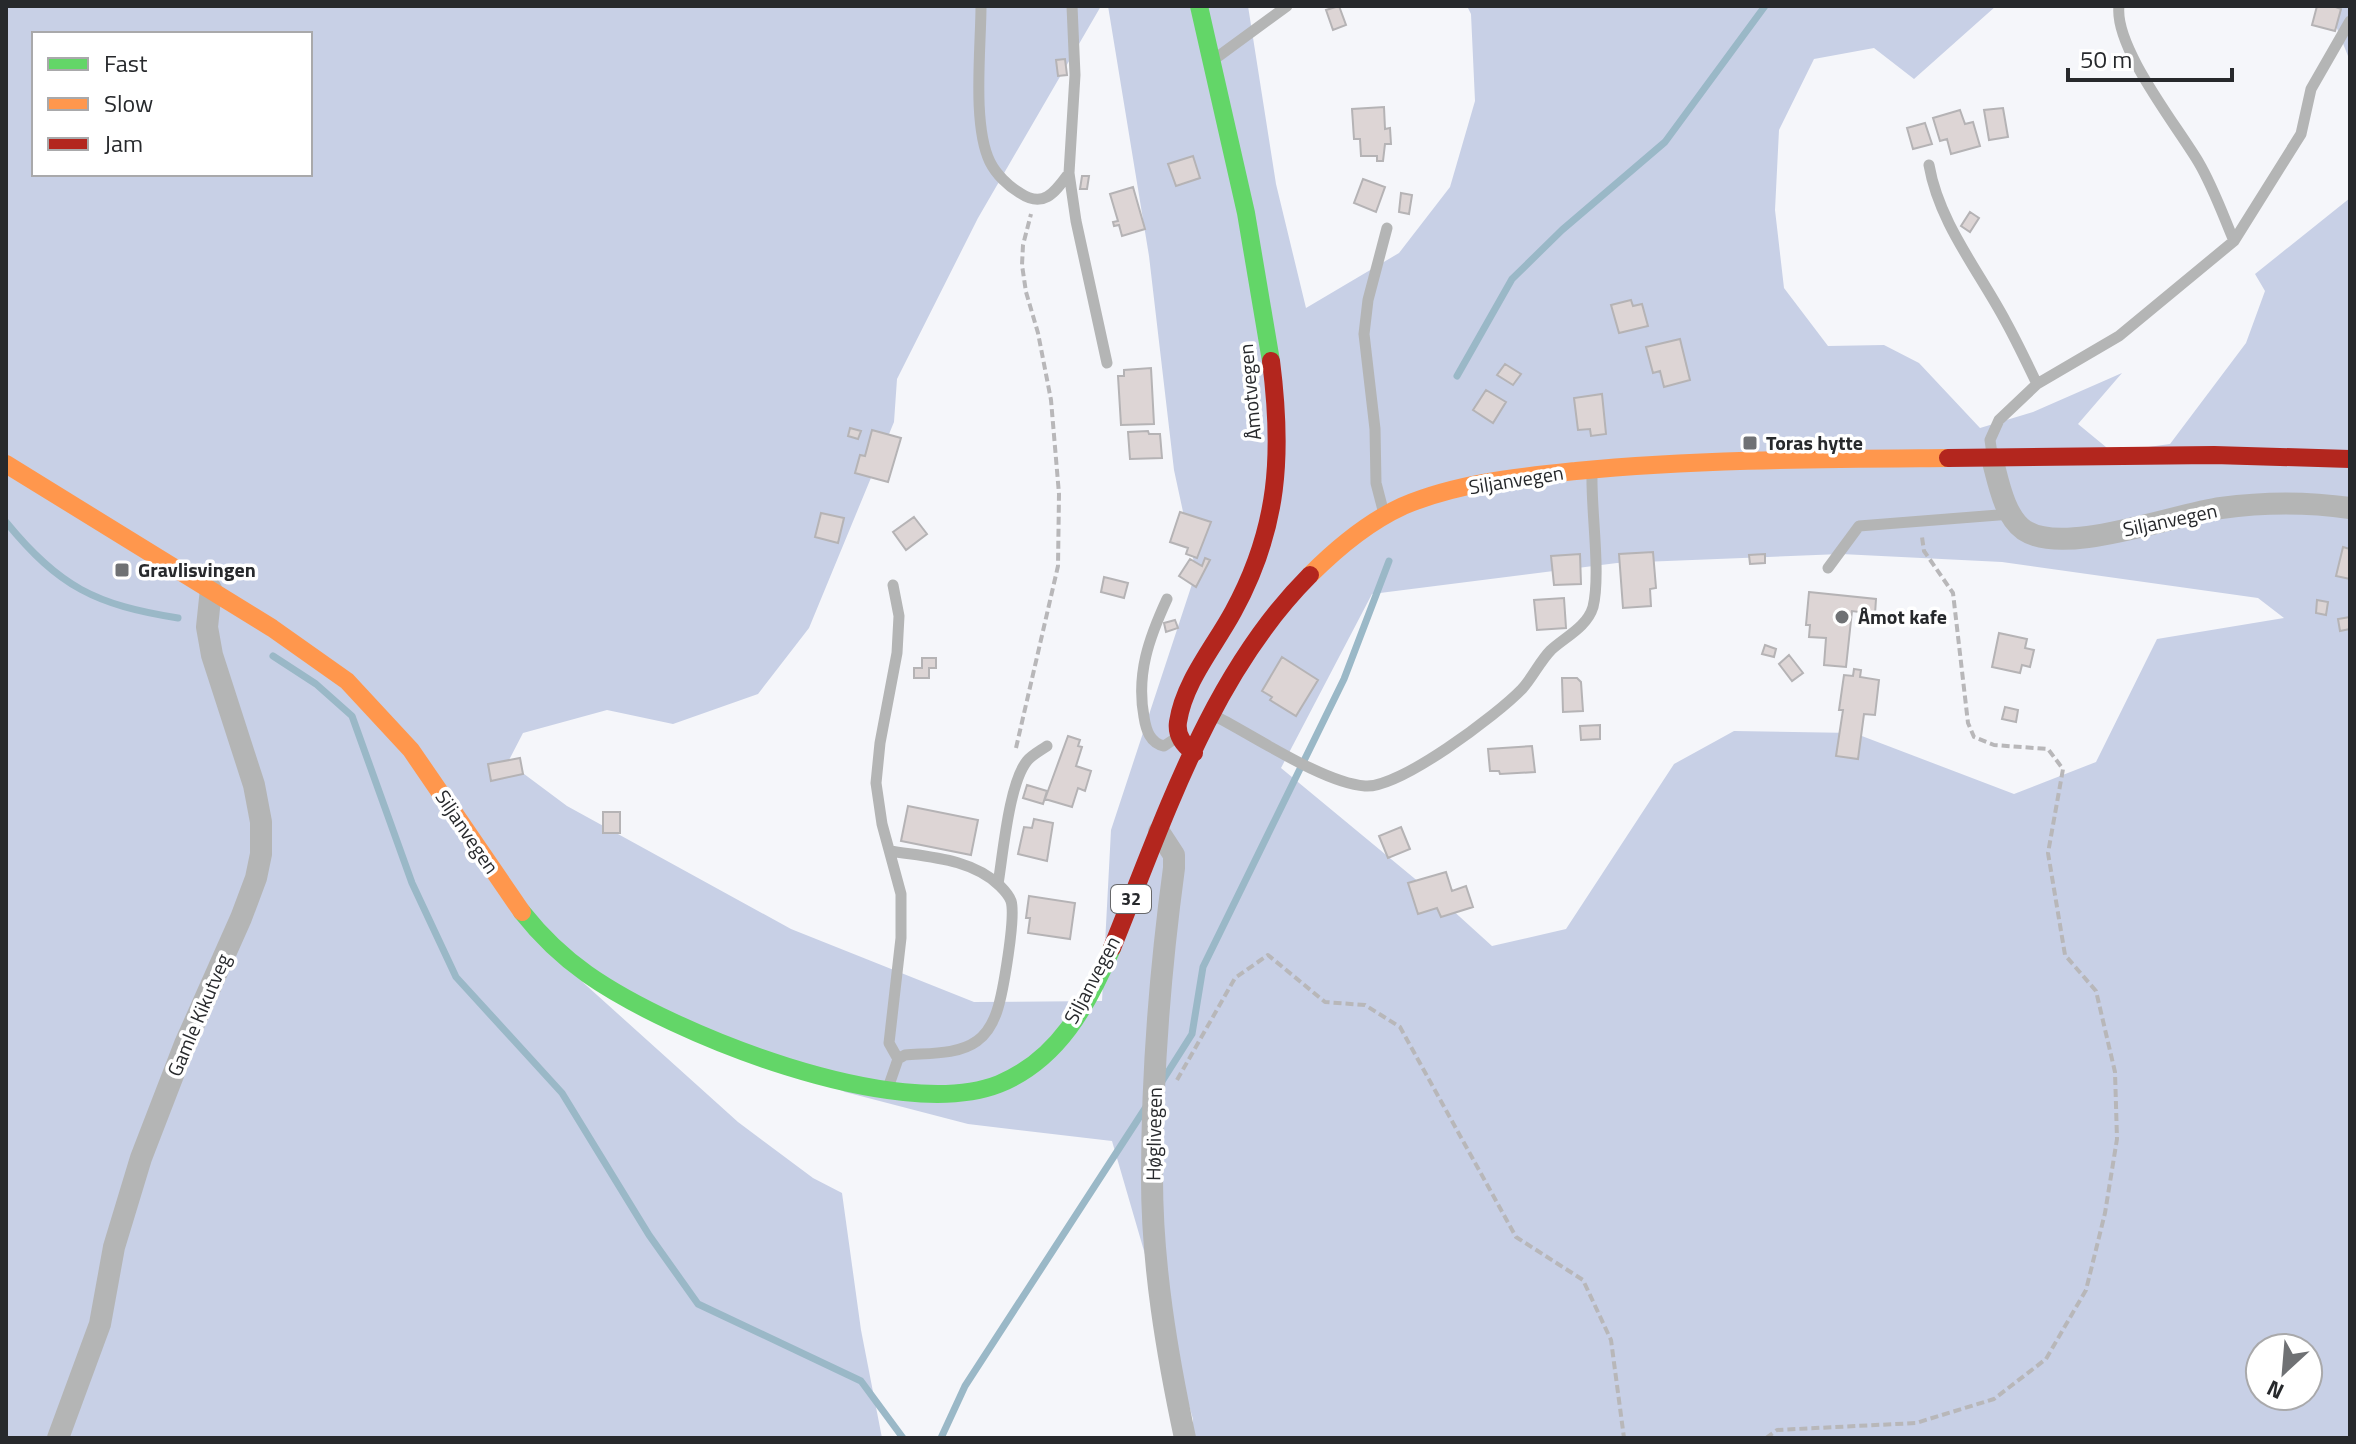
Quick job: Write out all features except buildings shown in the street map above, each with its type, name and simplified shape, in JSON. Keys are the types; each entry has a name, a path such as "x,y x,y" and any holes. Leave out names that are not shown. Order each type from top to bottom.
{"main road":[{"name":"Åmotvegen","path":"1179,735 1180,712 1262,552 1275,494 1276,471 1274,379 1261,288 1248,214 1199,6"},
{"name":"Siljanvegen","path":"6,464 319,659 365,698 416,756 522,912 546,940 576,965 637,1003 702,1033 813,1072 888,1089 932,1094 976,1091 1018,1074 1049,1051 1075,1020 1101,972 1194,753 1254,643 1292,590 1335,548 1385,515 1463,487 1501,480 1593,469 1764,459 2198,456 2350,459"},
{"path":"1179,735 1194,753"}],"street":[{"path":"1992,458 2011,514"},
{"name":"Siljanvegen","path":"2011,514 2021,528 2031,534 2058,540 2221,508 2310,503 2350,508"},
{"name":"Gamle Kikutveg","path":"58,1438 100,1324 114,1247 141,1158 185,1044 241,918 261,854 261,822 254,785 212,655 207,627 211,589"},
{"name":"Høglivegen","path":"1159,832 1174,855 1174,868 1156,1039 1152,1180 1161,1290 1175,1393 1185,1438"}],"lane":[{"path":"981,6 980,118 984,145 995,170 1015,190 1034,200 1050,197 1069,173"},
{"path":"1072,6 1075,75 1069,173 1076,221 1107,363"},
{"path":"1213,61 1287,6"},
{"path":"2119,6 2123,30 2136,63 2161,108 2199,163 2234,241"},
{"path":"1992,458 1990,440 1999,420 2037,384 2119,336 2234,241 2301,134 2311,89 2350,21"},
{"path":"1929,165 1932,183 1964,254 2006,321 2037,384"},
{"path":"1385,515 1376,483 1375,429 1364,334 1368,300 1387,228"},
{"path":"1213,715 1316,771 1350,783 1372,787 1405,775 1494,714 1524,687 1550,652 1580,627 1591,613 1595,573 1593,469"},
{"path":"1828,568 1859,526 2011,514"},
{"path":"893,585 899,616 897,653 880,743 876,783 882,824 901,894 903,917 889,1043 898,1059"},
{"path":"1167,599 1147,648 1140,682 1145,723 1155,743 1164,746 1179,735"},
{"path":"998,884 1009,814 1020,773 1028,760 1047,746"},
{"path":"888,1089 898,1059 905,1055 958,1050 976,1042 990,1028 998,1009 1013,917 1011,901 998,884 960,864 890,851"}],"path":[{"path":"1020,773 1015,750 1058,566 1059,494 1051,400 1022,265 1023,245 1034,200"},
{"path":"1766,1438 1777,1430 1916,1423 1994,1399 2046,1359 2086,1290 2117,1139 2115,1072 2096,991 2065,955 2048,853 2063,769 2048,749 1994,745 1974,737 1968,723 1953,593 1924,551 1919,523"},
{"path":"1153,1118 1235,978 1268,955 1325,1002 1365,1005 1400,1027 1516,1237 1583,1280 1611,1340 1624,1438"}],"shaded area":[{"path":"6,6 1101,6 978,218 897,379 894,422 809,628 758,694 673,724 607,710 523,733 508,762 567,806 791,929 974,1002 1102,1001 1111,830 1196,572 1174,470 1149,256 1108,6 1248,6 1276,184 1306,308 1399,253 1450,187 1475,101 1471,14 1467,6 1996,6 1914,79 1874,48 1814,59 1779,130 1775,210 1784,288 1828,346 1884,345 1919,363 1980,428 2033,412 2122,373 2078,424 2112,452 2170,444 2246,343 2265,291 2255,274 2350,198 2350,1438 1193,1438 1193,1419 1112,1141 968,1124 845,1092 577,977 738,1122 813,1178 842,1193 861,1330 882,1438 6,1438","holes":["1841,554 2002,562 2258,598 2284,618 2157,639 2096,762 2014,794 1854,733 1734,731 1674,764 1566,929 1492,946 1281,768 1372,594 1617,563"]},
{"path":"2328,6 2350,6 2350,61"}],"waterway":[{"path":"1457,376 1512,279 1562,230 1665,142 1765,6"},
{"path":"6,522 44,563 81,590 124,607 178,618"},
{"path":"1161,1083 1192,1034 1203,967 1344,679 1389,561"},
{"path":"273,656 316,684 352,716 412,883 456,977 562,1093 649,1235 698,1304 861,1381 903,1438"},
{"path":"941,1438 965,1386 1146,1107"}],"traffic: fast":[{"path":"1199,6 1246,213 1271,361"},
{"path":"522,912 569,961 625,998 673,1022 728,1046 787,1066 847,1083 904,1092 956,1093 999,1084 1020,1074 1038,1061 1069,1028 1093,990 1112,948"}],"traffic: slow":[{"path":"1310,575 1354,536 1390,512 1424,498 1488,482 1669,464 1948,458"},
{"path":"6,464 272,628 347,681 411,750 522,912"}],"traffic: jam":[{"path":"1194,753 1178,732 1181,707 1193,679 1248,581 1260,550 1274,490 1277,428 1271,361"},
{"path":"1948,458 2214,455 2350,459"},
{"path":"1112,948 1171,800 1217,703 1244,657 1275,614 1310,575"}],"place":[{"name":"Toras hytte","path":"1750,443"},
{"name":"Gravlisvingen","path":"122,570"},
{"name":"Åmot kafe","path":"1842,617"}]}
